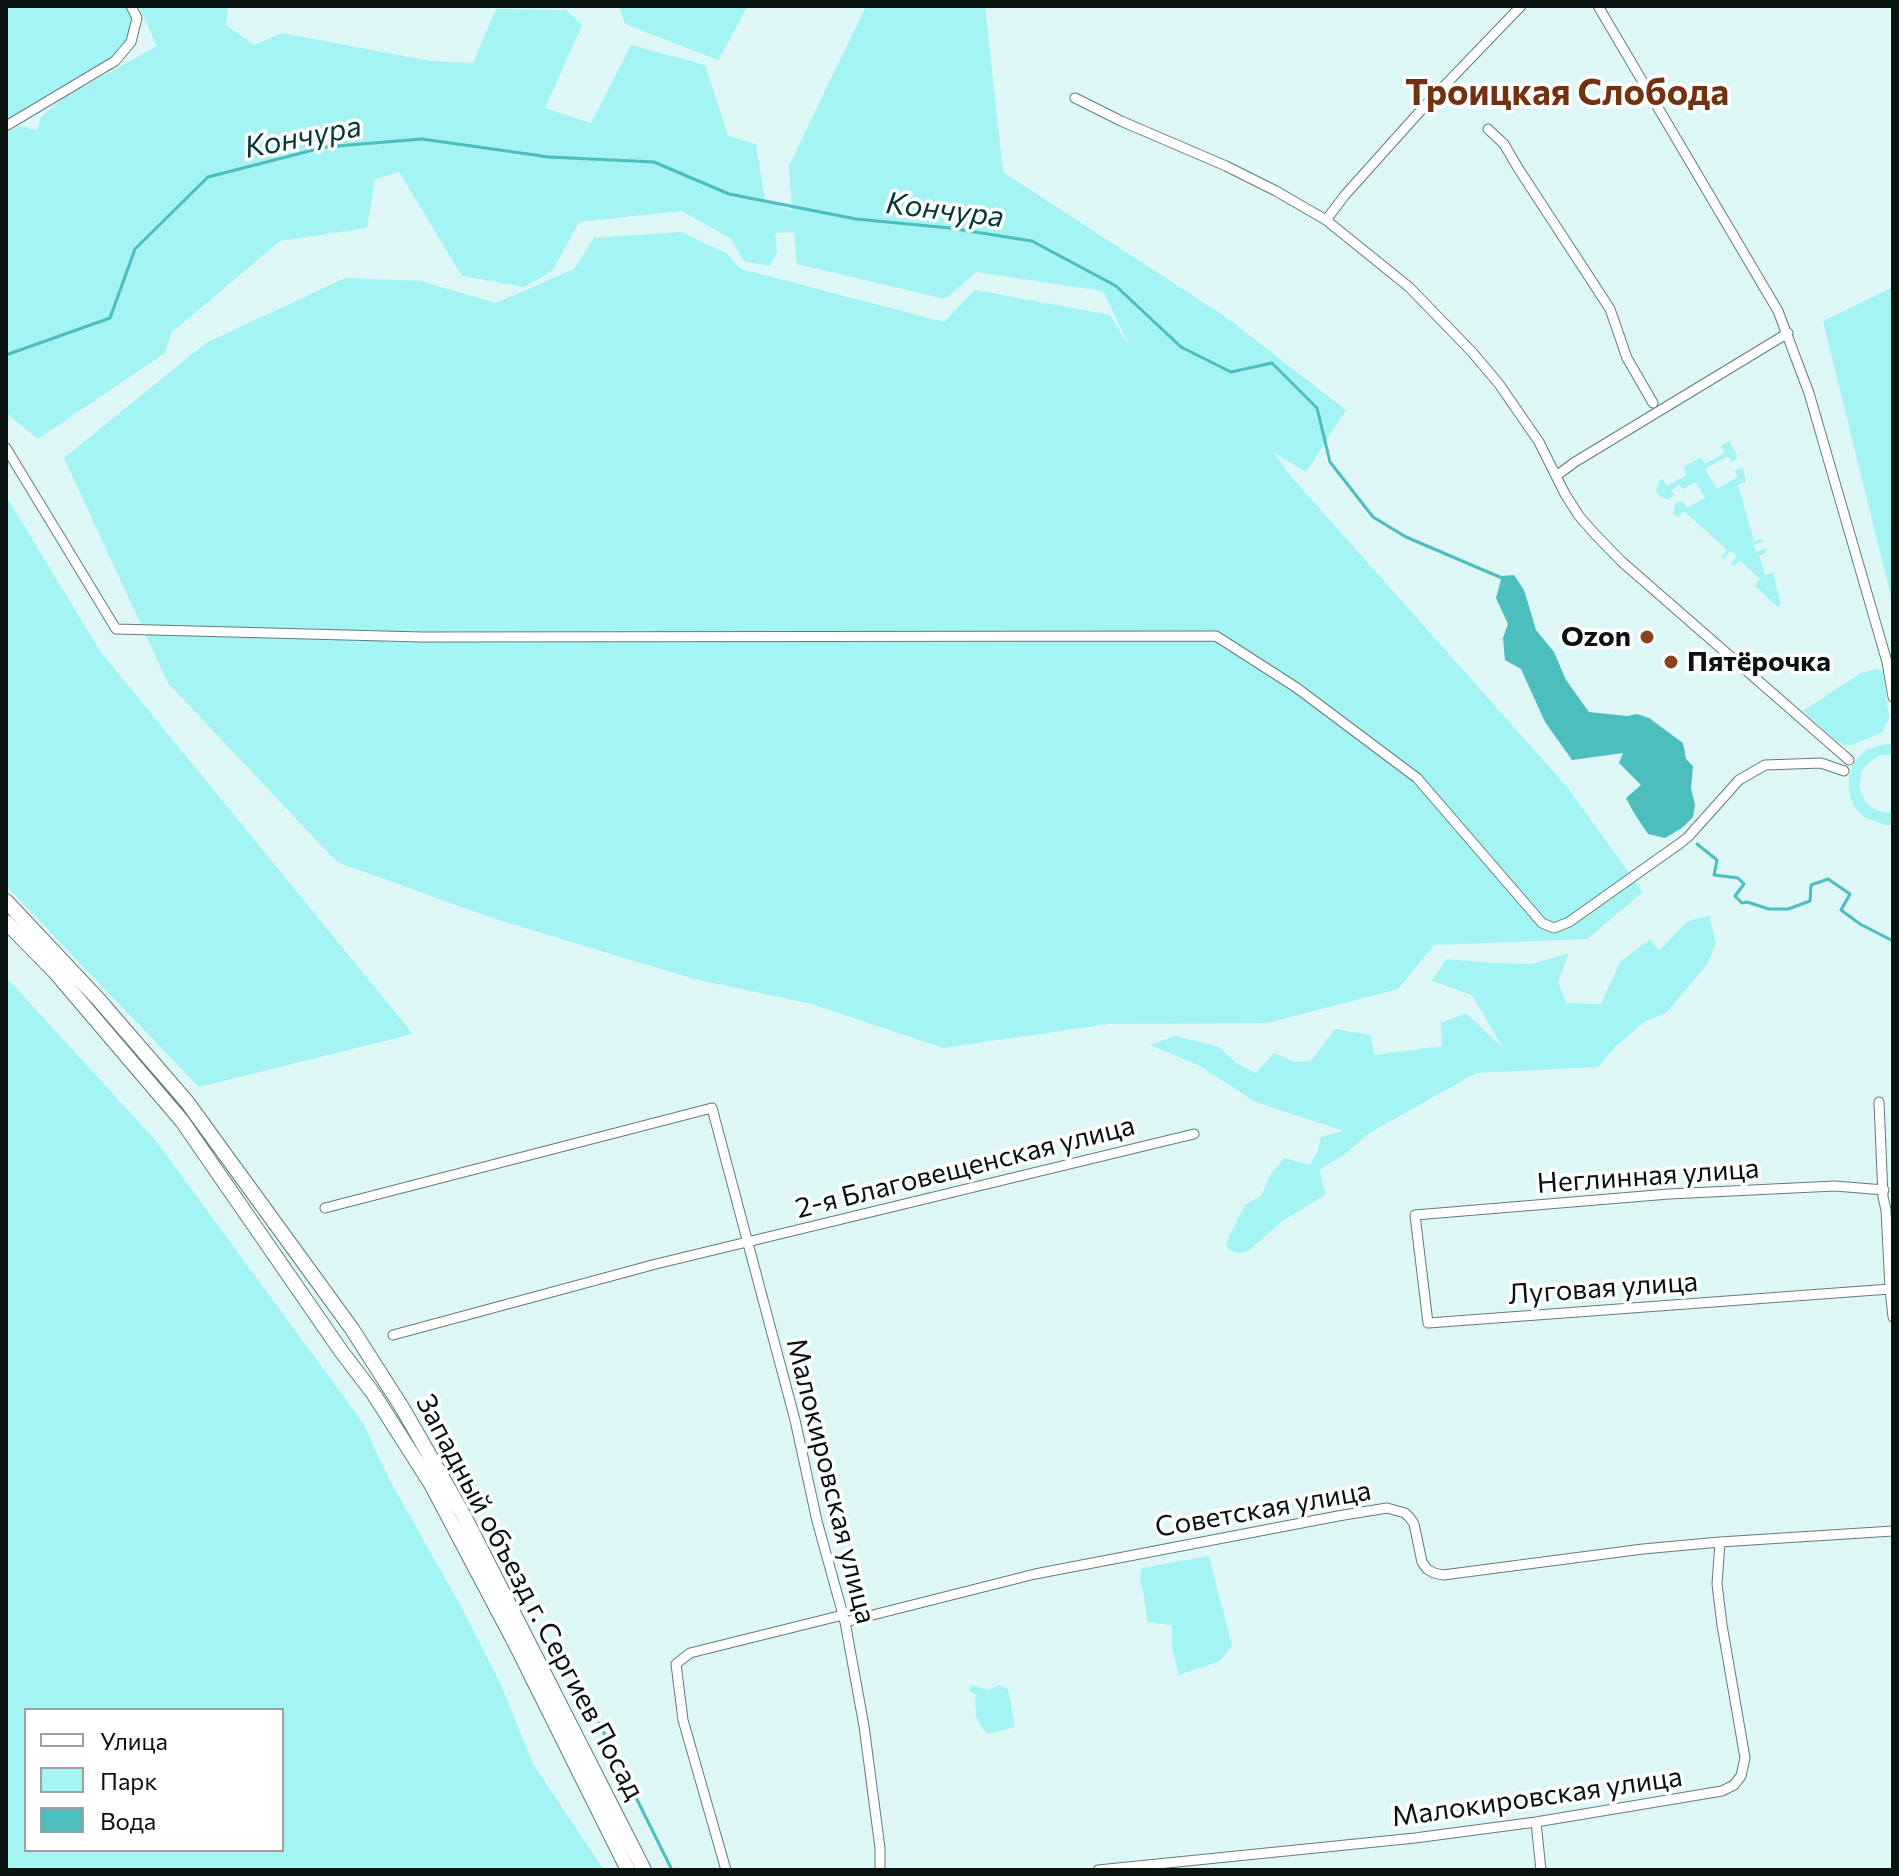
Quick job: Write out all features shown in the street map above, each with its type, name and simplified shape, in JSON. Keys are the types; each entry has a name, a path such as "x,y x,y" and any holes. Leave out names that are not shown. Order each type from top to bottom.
{"main road":[{"name":"Западный объезд г. Сергиев Посад","path":"6,901 99,1000 187,1102 352,1329 403,1409 462,1512 644,1870"},
{"name":"Западный объезд г. Сергиев Посад","path":"6,922 73,991 182,1121 373,1393 431,1484 515,1643 628,1870"}],"street":[{"path":"6,126 115,61 131,42 137,18 131,6"},
{"path":"1326,220 1423,108 1521,6"},
{"path":"1598,6 1763,284 1788,333 1809,393 1887,662 1893,697"},
{"path":"1075,98 1276,191 1326,220 1409,287 1499,384 1539,442 1579,516 1621,561 1849,760"},
{"path":"1488,129 1504,144 1610,309 1627,358 1653,403"},
{"path":"1556,476 1788,333"},
{"path":"6,448 116,629 422,637 1216,636 1297,688 1417,778 1542,923 1554,928 1569,922 1679,844 1739,780 1765,765 1821,763 1844,771"},
{"path":"1879,1102 1884,1190 1890,1209 1893,1317"},
{"name":"Малокировская улица","path":"325,1208 712,1108 844,1619 864,1726 880,1848 880,1870"},
{"name":"2-я Благовещенская улица","path":"393,1335 656,1264 1194,1134"},
{"name":"Неглинная улица","path":"1415,1215 1669,1194 1835,1186 1884,1190"},
{"name":"Луговая улица","path":"1415,1215 1428,1323 1890,1289"},
{"name":"Советская улица","path":"844,1619 1035,1574 1387,1508 1405,1513 1410,1518 1422,1562 1427,1569 1443,1575 1643,1549 1893,1531"},
{"name":"Малокировская улица","path":"1098,1870 1415,1838 1536,1822 1722,1791 1734,1785 1741,1776 1745,1758 1717,1584 1720,1542"},
{"path":"726,1870 683,1720 676,1664 690,1653 844,1619"},
{"path":"1536,1822 1541,1870"}],"green space":[{"path":"6,6 131,6 137,18 131,42 115,61 6,126"},
{"path":"139,6 228,6 226,25 254,45 282,33 430,61 473,63 496,9 566,10 582,25 545,108 591,123 631,45 705,65 728,136 756,144 765,200 792,211 789,166 866,6 985,6 1003,172 1227,318 1346,410 1306,472 1273,452 1288,473 1567,787 1643,892 1587,939 1434,945 1398,989 1267,1023 1108,1024 943,1048 812,1004 694,979 492,918 337,862 168,683 64,458 206,343 345,278 420,281 496,303 574,269 594,238 681,232 727,254 741,269 944,322 975,290 1110,315 1131,349 1103,291 976,272 945,299 797,264 794,232 775,233 777,253 770,266 743,261 732,239 681,211 579,222 552,271 524,287 462,276 399,172 375,179 367,228 280,241 171,333 165,353 38,439 6,413 6,134 19,126 37,130 41,117 65,97 157,46"},
{"path":"619,6 748,6 718,60 625,24"},
{"path":"1893,287 1893,605 1823,321"},
{"path":"1729,441 1736,459 1732,462 1728,456 1705,469 1717,489 1738,477 1735,471 1743,469 1746,482 1738,485 1754,541 1762,539 1763,542 1753,545 1756,552 1765,549 1766,553 1759,556 1765,575 1773,573 1781,605 1778,607 1755,586 1760,579 1740,560 1734,566 1731,564 1737,556 1730,551 1724,559 1722,557 1727,550 1684,511 1678,517 1674,514 1674,506 1678,502 1682,501 1687,508 1705,498 1696,482 1683,489 1679,485 1671,490 1674,495 1668,499 1660,497 1656,491 1659,481 1663,479 1667,486 1687,475 1684,467 1701,457 1705,464 1725,453 1721,446"},
{"path":"6,496 100,651 413,1034 199,1087 6,886"},
{"path":"1878,669 1883,672 1889,718 1882,732 1845,745 1803,711 1861,673"},
{"path":"1893,744 1893,755 1880,755 1867,764 1862,771 1859,787 1871,807 1893,813 1893,825 1864,817 1856,809 1849,789 1849,777 1858,758 1867,750"},
{"path":"1709,916 1716,942 1708,963 1666,1013 1645,1021 1598,1067 1476,1073 1369,1133 1343,1156 1320,1169 1326,1194 1281,1222 1247,1252 1229,1250 1226,1243 1245,1205 1261,1196 1271,1174 1284,1158 1310,1165 1321,1137 1344,1131 1256,1102 1198,1065 1150,1045 1175,1036 1219,1047 1236,1063 1256,1073 1274,1053 1295,1062 1311,1061 1335,1029 1370,1035 1375,1055 1442,1046 1441,1023 1466,1013 1503,1048 1472,995 1432,981 1446,959 1532,964 1569,953 1558,981 1566,1003 1601,1004 1620,962 1650,939 1659,951 1688,921"},
{"path":"6,977 156,1141 363,1423 390,1481 463,1610 500,1683 533,1764 604,1870 6,1870"},
{"path":"1209,1556 1232,1646 1220,1661 1179,1675 1172,1648 1172,1625 1147,1622 1140,1579 1142,1568"},
{"path":"972,1685 988,1690 999,1685 1008,1689 1015,1727 988,1734 976,1716 976,1694 969,1691"}],"water":[{"path":"1514,575 1524,590 1536,630 1554,652 1566,680 1589,712 1627,716 1637,714 1649,718 1683,743 1686,759 1693,766 1691,788 1695,805 1693,817 1682,828 1665,838 1648,834 1626,798 1641,785 1619,763 1623,753 1572,760 1545,722 1521,669 1505,660 1503,638 1508,624 1496,598 1502,576"}],"waterway":[{"name":"Кончура","path":"6,355 110,318 135,249 208,177 325,147 422,139 549,157 654,162 729,194 856,219 950,228 1032,241 1116,286 1181,347 1231,372 1272,363 1317,408 1330,462 1373,517 1406,537 1502,578"},
{"name":"Кончура","path":"1697,844 1717,860 1714,875 1738,878 1744,884 1735,896 1742,903 1769,909 1788,909 1810,901 1811,885 1828,879 1850,894 1841,910 1893,941"},
{"path":"599,1723 672,1870"}],"place":[{"name":"Ozon","path":"1647,637"},
{"name":"Пятёрочка","path":"1671,662"}],"district":[{"name":"Троицкая Слобода","path":"1567,93"}]}
